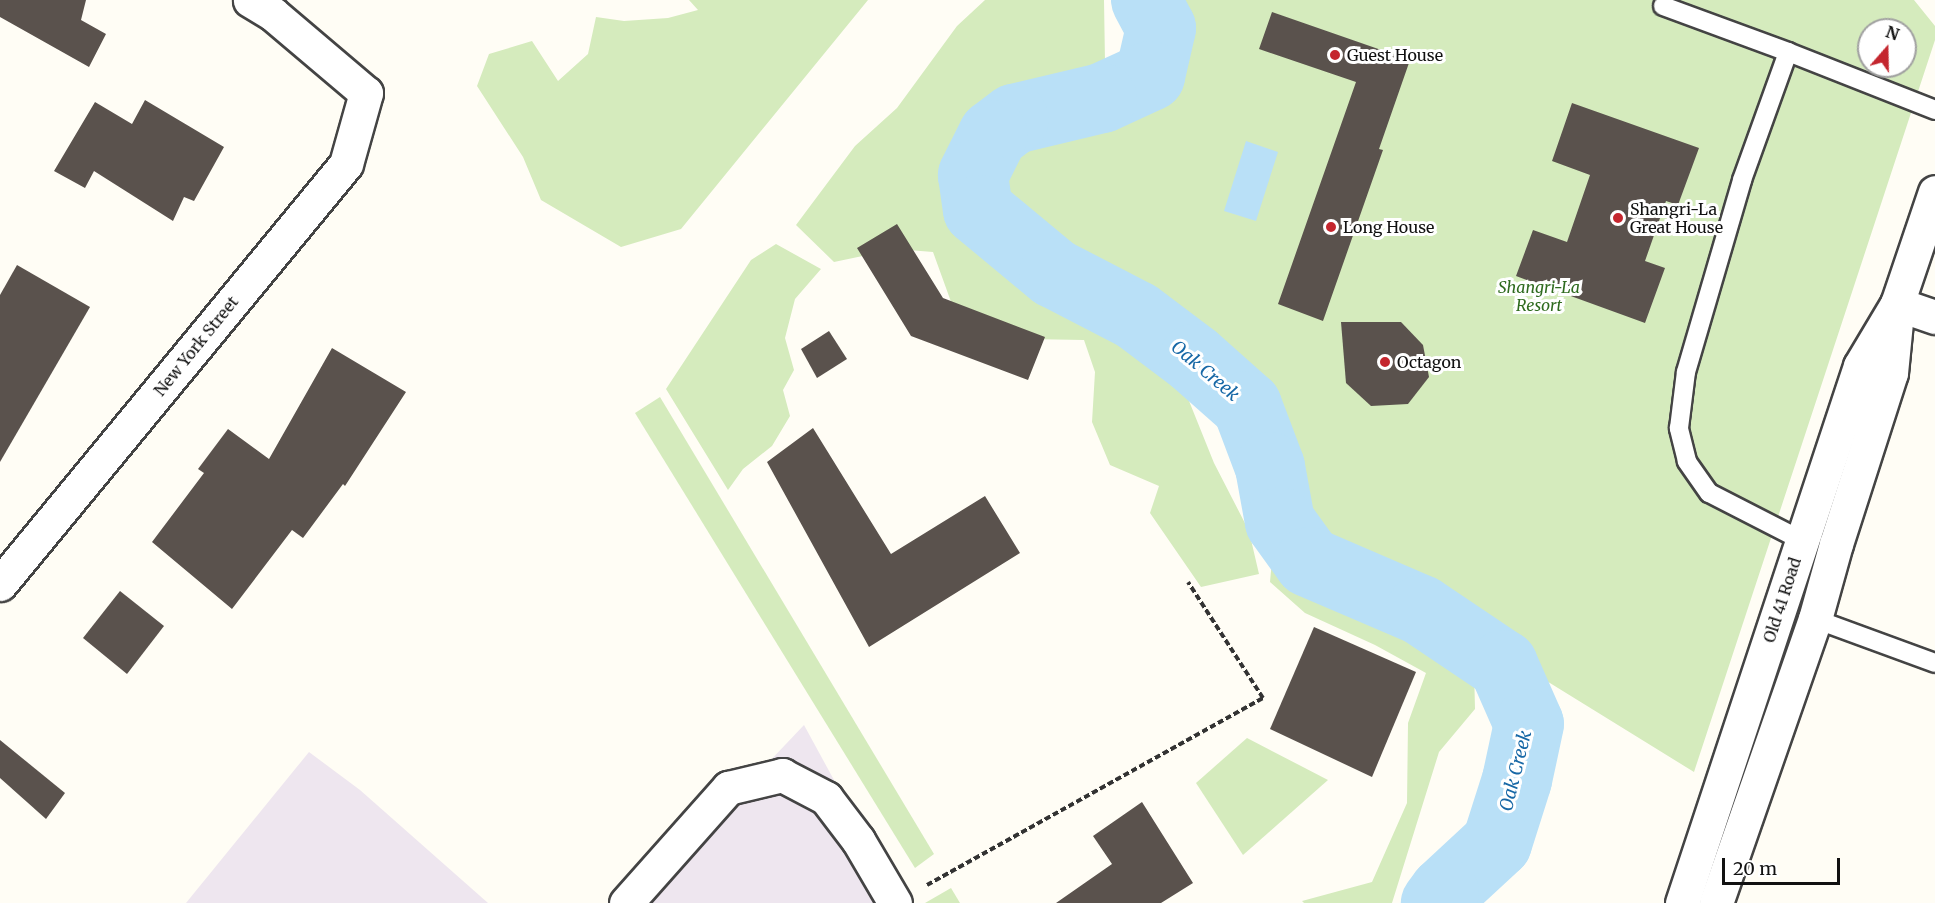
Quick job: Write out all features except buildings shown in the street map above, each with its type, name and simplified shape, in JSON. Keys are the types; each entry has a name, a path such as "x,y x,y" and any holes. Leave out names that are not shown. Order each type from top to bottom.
{"street":[{"name":"New York Street","path":"0,584 346,164 366,93 273,14 250,0"},
{"name":"Old 41 Road","path":"1716,903 1815,619 1836,544 1891,373 1898,304 1935,192"},
{"name":"Old 41 Road","path":"1689,901 1801,540 1860,366 1898,304"},
{"path":"1898,304 1935,317"},
{"path":"626,903 728,788 782,775 826,798 858,840 895,903"}],"lane":[{"path":"1663,6 1935,110"},
{"path":"1788,52 1732,214 1686,372 1679,428 1687,461 1709,493 1801,540"},
{"path":"1815,619 1935,663"}],"path":[{"path":"895,903 1263,698 1188,582"}],"shaded area":[{"path":"804,725 901,903 635,903"},
{"path":"309,752 360,790 488,903 186,903"}],"green space":[{"path":"689,0 868,0 681,229 621,247 541,200 523,157 477,86 489,54 532,41 558,81 588,54 596,17 624,21 668,18 698,10"},
{"path":"985,0 1104,0 1105,62 1088,87 1040,94 995,110 958,186 989,233 1034,274 1098,296 1128,312 1162,372 1185,391 1214,463 1249,531 1259,574 1201,587 1150,513 1159,486 1110,465 1092,422 1095,372 1084,340 1027,339 954,310 933,252 896,249 834,262 796,225 855,146 897,108 957,26"},
{"name":"Shangri-La Resort","path":"1159,0 1914,0 1935,26 1935,40 1694,772 1506,656 1420,598 1317,558 1291,499 1257,390 1137,297 1056,261 985,203 988,172 1000,143 1016,132 1101,111 1158,85 1171,23"},
{"path":"776,244 821,269 795,299 785,338 794,370 783,390 790,416 772,446 743,469 728,490 666,389 751,260"},
{"path":"660,397 934,854 915,868 635,413"},
{"path":"1272,560 1371,601 1474,668 1475,709 1439,752 1392,903 1304,903 1302,901 1372,882 1407,803 1408,723 1426,673 1375,645 1305,613 1270,582"},
{"path":"1247,738 1328,780 1243,855 1196,783"},
{"path":"951,888 960,903 925,903"}],"water":[{"path":"1246,141 1278,152 1256,221 1224,211"}],"waterway":[{"name":"Oak Creek","path":"1146,0 1161,28 1150,76 1102,98 1014,119 993,135 973,175 978,210 1054,273 1137,316 1194,359 1247,406 1270,467 1280,522 1309,562 1421,610 1503,665 1529,724 1517,780 1497,843 1444,892 1436,903"}],"place":[{"name":"Guest House","path":"1335,55"},
{"name":"Shangri-La Great House","path":"1618,218"},
{"name":"Long House","path":"1331,227"},
{"name":"Octagon","path":"1385,362"}]}
